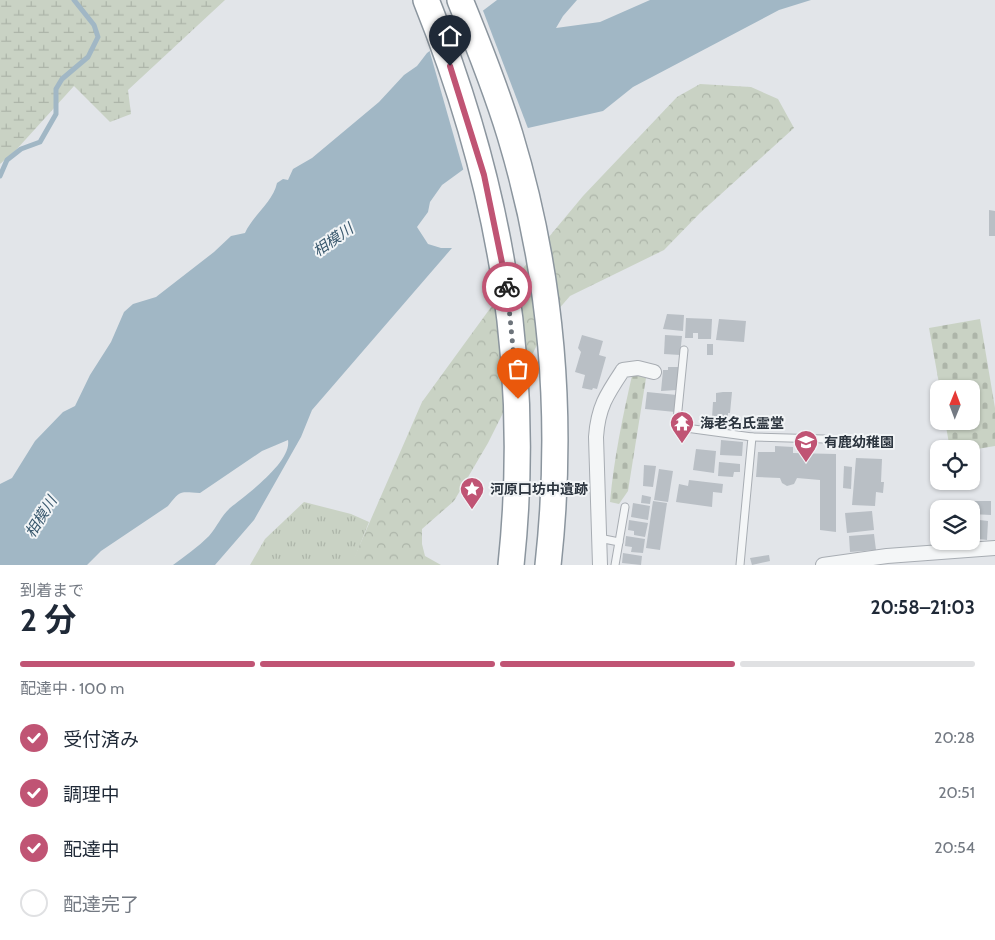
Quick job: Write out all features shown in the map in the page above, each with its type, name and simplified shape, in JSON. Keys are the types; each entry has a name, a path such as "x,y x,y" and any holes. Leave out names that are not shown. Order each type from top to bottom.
{"highway":[{"path":"426,0 450,66 484,175 509,298 518,399 519,456 517,514 511,565"},
{"path":"460,0 487,68 510,134 527,195 547,306 556,424 555,483 548,565"}],"street":[{"path":"600,565 597,418 602,402 623,370 638,368 654,372"},
{"path":"823,565 995,548"}],"lane":[{"path":"684,350 676,420 679,425 686,428 752,436 824,439"},
{"path":"740,565 752,436"},
{"path":"616,565 625,507"},
{"path":"599,538 619,542"}],"green space":[{"path":"0,0 225,0 128,90 131,114 110,122 74,86 16,150 0,164"},
{"path":"700,84 751,87 778,99 794,128 700,213 664,250 570,296 550,319 488,443 454,501 422,529 422,544 425,556 441,565 351,565 422,402 494,303 583,196 677,97"},
{"path":"980,319 995,408 995,446 980,448 980,440 948,440 947,430 980,430 980,380 938,380 929,328"},
{"path":"633,371 645,375 646,378 628,491 619,504 610,502 619,436"},
{"path":"304,502 351,514 369,522 352,565 250,565 265,539"}],"water":[{"name":"相模川","path":"497,0 577,0 563,16 556,28 600,22 650,0 811,0 779,10 633,87 603,111 528,128 442,185 430,202 428,212 417,227 428,244 441,248 452,248 312,410 301,437 254,520 215,565 173,565 205,540 227,511 276,468 287,449 288,440 262,451 200,493 181,493 168,506 101,551 87,565 0,565 0,484 12,478 35,441 63,412 75,406 90,375 111,342 124,312 133,304 156,297 214,252 231,236 245,233 275,190 277,183 283,179 288,180 293,169 312,158 379,102 404,75 417,66 427,53"}],"pier":[{"path":"482,8 529,131 464,172 429,49"}],"building":[{"path":"989,210 995,211 995,236 989,236"},
{"path":"667,314 684,315 683,331 663,329"},
{"path":"686,318 712,319 711,339 698,339 698,333 693,333 693,338 685,338"},
{"path":"719,319 746,321 744,342 716,340"},
{"path":"582,335 603,341 599,355 606,357 597,389 582,388 585,375 575,372 581,352 578,348"},
{"path":"665,335 682,336 680,355 664,354"},
{"path":"707,344 713,344 713,355 707,355"},
{"path":"668,367 679,367 677,390 661,391 663,370 668,370"},
{"path":"647,392 677,395 675,412 645,409"},
{"path":"732,392 728,419 712,418 713,402 716,402 716,393"},
{"path":"847,437 865,437 865,448 846,447"},
{"path":"721,440 743,442 742,456 720,455"},
{"path":"775,446 793,447 793,453 836,454 836,532 820,530 820,480 797,478 794,484 787,486 782,483 780,478 756,477 758,452 775,452"},
{"path":"696,449 716,451 714,473 693,470"},
{"path":"856,458 882,459 881,482 884,482 883,493 876,492 875,506 852,505"},
{"path":"719,462 740,464 740,472 734,472 733,477 718,476"},
{"path":"644,465 656,466 653,487 643,486"},
{"path":"844,466 852,467 851,489 843,488"},
{"path":"659,469 673,471 668,502 654,500"},
{"path":"689,480 723,484 722,493 713,492 712,507 676,502 679,484 688,486"},
{"path":"642,495 651,497 650,504 641,503"},
{"path":"653,501 667,503 660,550 646,548"},
{"path":"980,501 991,501 991,515 980,514"},
{"path":"633,503 650,506 648,520 631,517"},
{"path":"872,511 874,530 847,533 845,513"},
{"path":"629,520 648,523 645,537 634,535 634,531 628,530"},
{"path":"980,520 988,521 987,540 980,539"},
{"path":"874,534 876,550 850,552 849,536"},
{"path":"626,536 645,539 643,553 631,552 632,547 625,546"},
{"path":"623,553 642,556 641,565 622,563"},
{"path":"769,555 770,561 752,565 750,558"}],"waterway":[{"path":"0,176 7,160 21,149 40,142 56,114 56,89 62,79 88,57 98,37 94,25 74,0"}],"way so far":[{"path":"507,287 515,350 518,399"}],"place":[{"name":"海老名氏霊堂","path":"682,444"},
{"name":"有鹿幼稚園","path":"806,463"},
{"name":"河原口坊中遺跡","path":"472,510"}],"route":[{"path":"450,66 484,175 507,287"}]}
